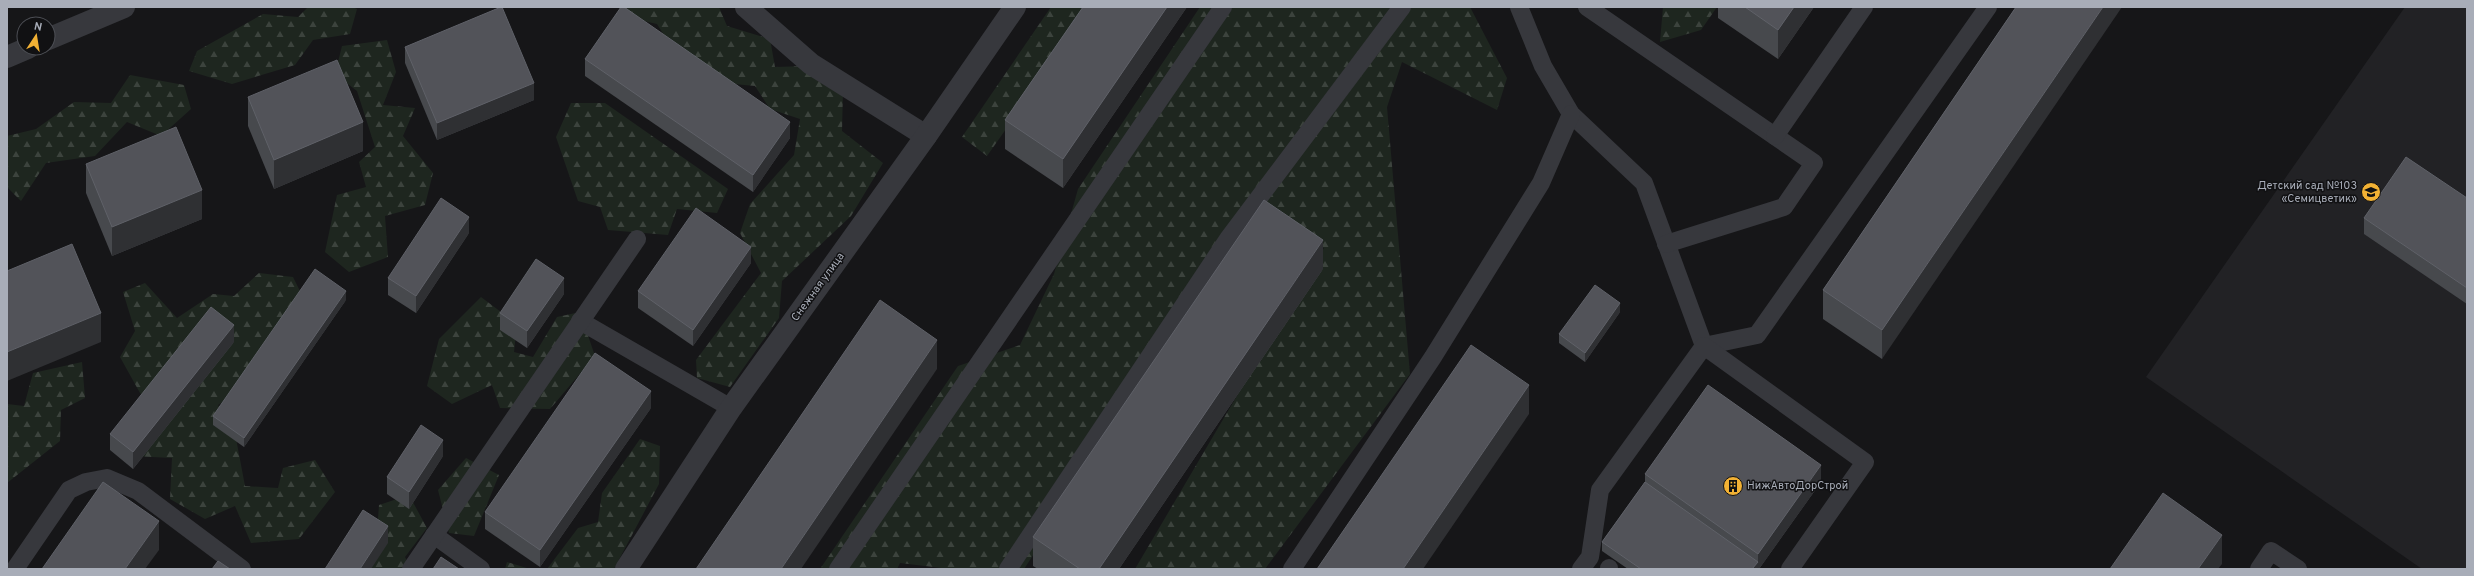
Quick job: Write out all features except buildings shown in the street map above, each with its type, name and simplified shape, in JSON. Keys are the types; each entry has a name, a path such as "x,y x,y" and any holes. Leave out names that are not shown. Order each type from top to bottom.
{"street":[{"path":"56,37 124,7"},
{"path":"746,7 811,64 926,136"},
{"name":"Снежная улица","path":"626,569 731,408 926,136 1015,7"}],"lane":[{"path":"838,569 1223,7"},
{"path":"1008,569 1228,239 1402,7"},
{"path":"1520,7 1543,66 1571,114 1644,183 1704,346 1865,462 1790,569"},
{"path":"1587,7 1814,163 1784,207 1666,244"},
{"path":"1775,136 1864,7"},
{"path":"1581,569 1590,557 1600,490 1704,346 1757,335 1988,7"},
{"path":"1292,569 1433,357 1541,182 1571,114"},
{"path":"411,569 637,239"},
{"path":"580,321 731,408"},
{"path":"15,569 69,490 86,482 107,478 138,491 242,569"},
{"path":"434,535 481,569"},
{"path":"2259,569 2271,551 2298,569"}],"shaded area":[{"name":"Детский сад №103 «Семицветик»","path":"2405,7 2467,7 2467,569 2422,569 2146,377"}],"green space":[{"path":"308,7 352,7 357,9 350,34 313,40 295,65 232,84 189,71 197,51 263,14 298,17"},
{"path":"617,7 719,7 727,26 770,39 775,67 806,66 843,90 842,131 883,163 851,216 782,281 779,318 730,387 697,378 696,360 761,273 740,233 750,204 794,155 800,119 770,109 755,86 734,84 669,43 657,24 635,19"},
{"path":"1051,7 1092,7 987,156 962,137"},
{"path":"1200,7 1470,7 1507,78 1497,110 1402,62 1387,107 1410,374 1265,569 1135,569 1324,248 1260,213 1024,569 950,569 900,563 897,569 820,569 958,366 1020,345 1054,274 1078,189"},
{"path":"1663,7 1717,7 1701,30 1660,42"},
{"path":"387,40 396,72 383,105 415,108 403,136 433,173 425,205 385,216 388,257 349,272 325,252 337,195 366,187 359,162 375,147 357,91 335,74 342,46"},
{"path":"130,75 184,85 191,109 161,136 127,122 95,156 46,163 21,201 7,187 7,136 36,129 74,102 111,103"},
{"path":"571,103 605,103 728,189 717,213 677,209 668,235 608,230 600,207 578,201 556,137"},
{"path":"259,273 293,277 300,291 262,378 218,405 234,428 245,486 278,488 283,468 315,460 335,492 299,539 251,543 235,506 205,519 170,499 172,458 133,456 159,411 140,393 120,357 135,331 123,292 145,283 177,318 213,294 234,296"},
{"path":"481,297 517,324 514,352 533,357 557,317 580,312 595,356 550,409 500,408 492,385 452,404 427,386 439,339"},
{"path":"82,362 85,398 61,410 60,441 7,483 7,404 24,406 33,373"},
{"path":"640,439 660,446 659,484 614,569 547,569 578,528 598,522 602,493"},
{"path":"466,458 499,475 474,536 449,533 438,490"},
{"path":"409,495 427,528 405,557 411,569 364,569 376,546 379,505"},
{"path":"507,562 530,569 505,569"}],"place":[{"name":"Детский сад №103 «Семицветик»","path":"2371,192"},
{"name":"НижАвтоДорСтрой","path":"1733,486"}]}
